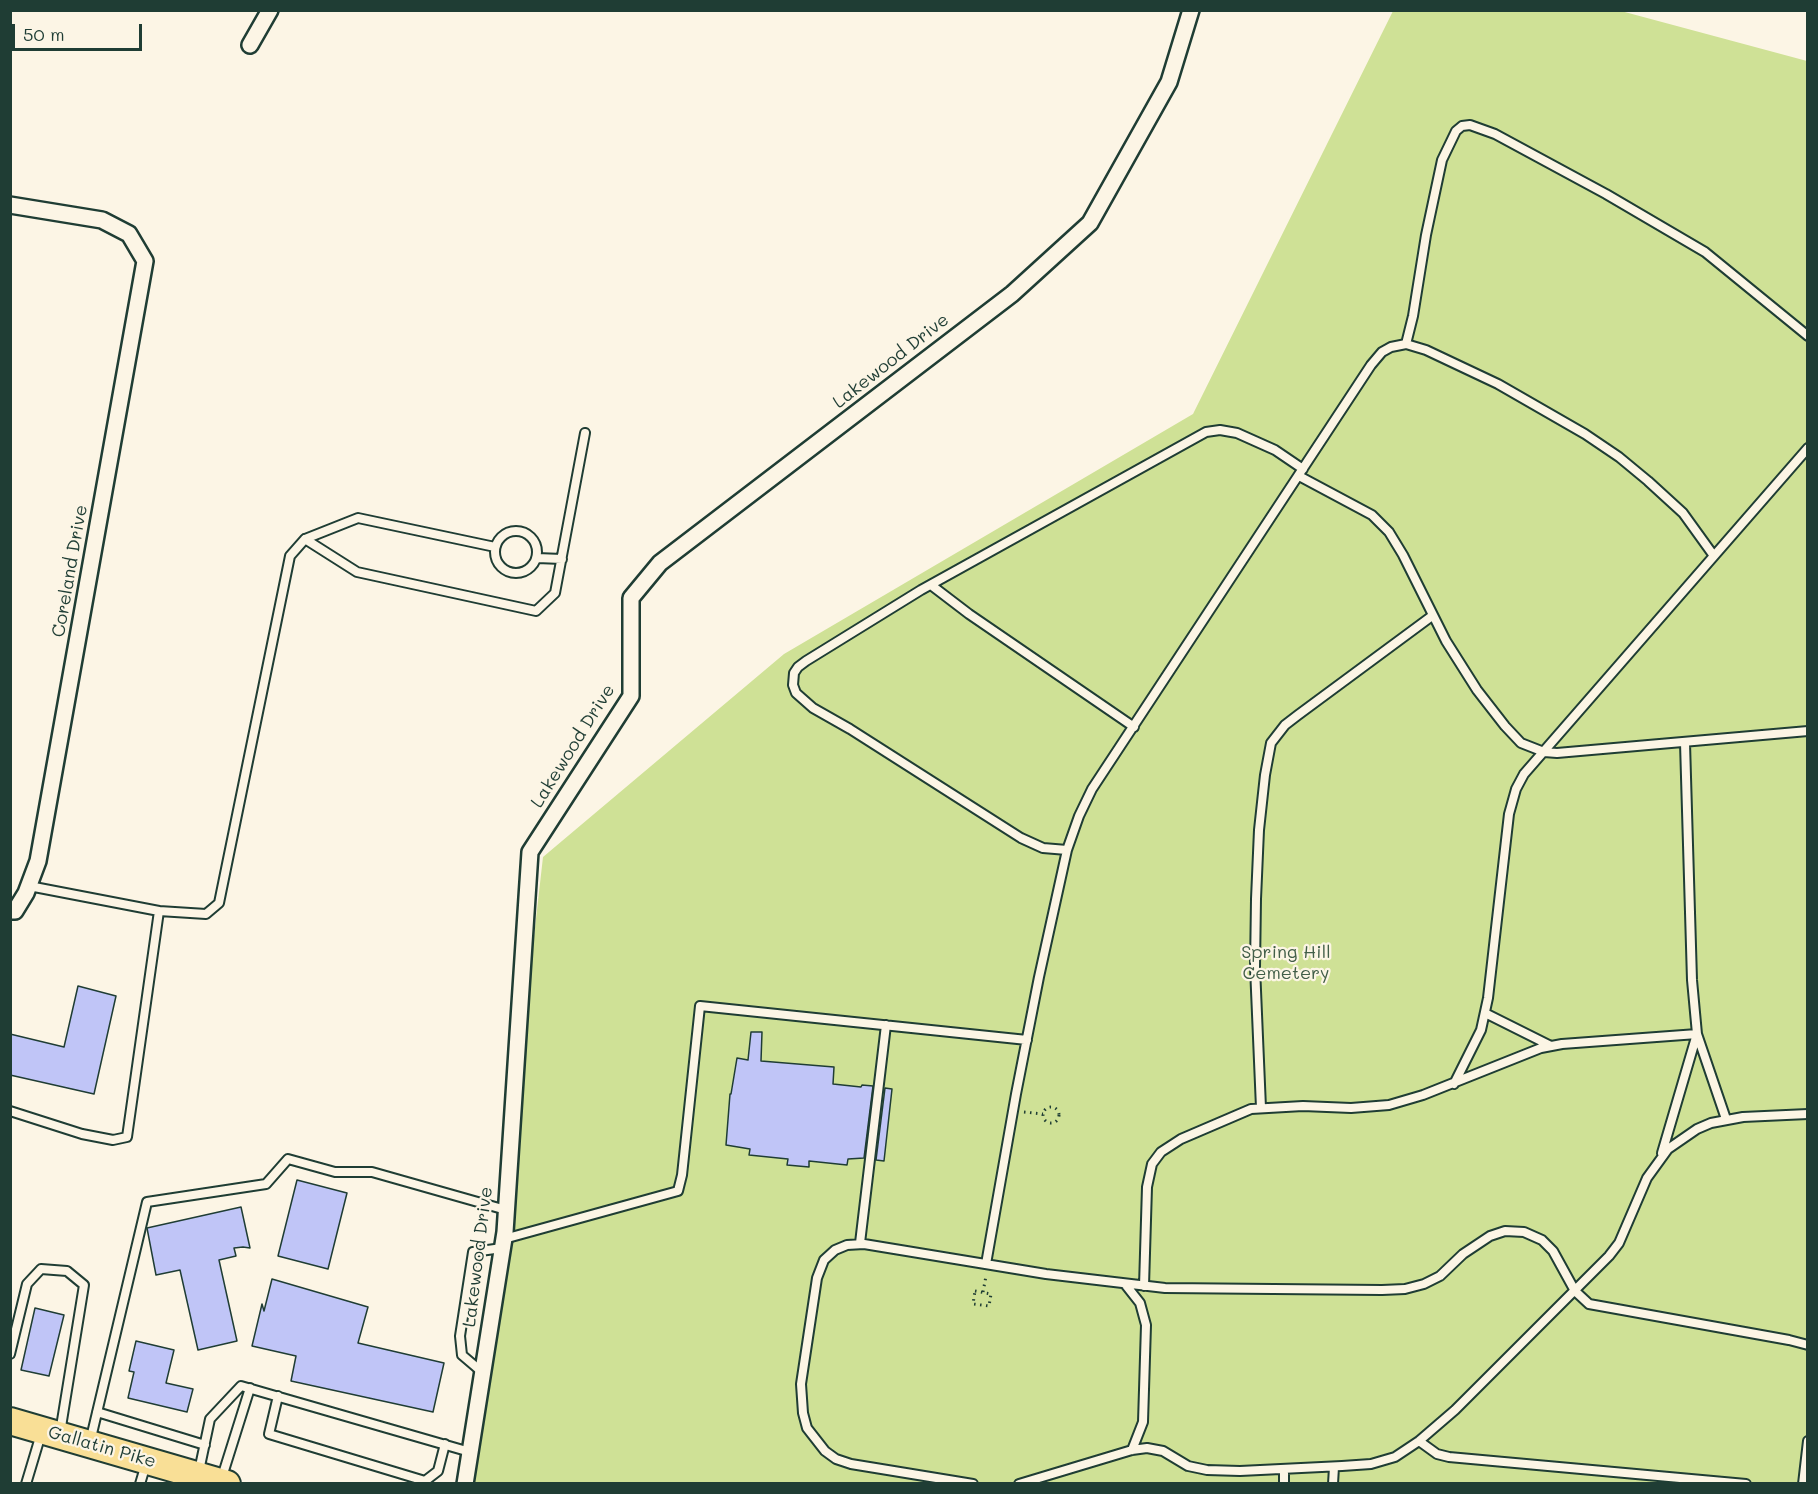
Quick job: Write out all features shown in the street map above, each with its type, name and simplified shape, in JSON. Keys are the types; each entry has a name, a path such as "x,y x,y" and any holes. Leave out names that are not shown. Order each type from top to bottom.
{"main road":[{"name":"Gallatin Pike","path":"10,1421 90,1443 144,1472 215,1480"}],"street":[{"path":"250,45 270,10"},
{"name":"Lakewood Drive","path":"465,1484 503,1243 530,852 631,696 631,598 660,563 1012,294 1090,223 1169,82 1191,10"},
{"name":"Coreland Drive","path":"10,205 102,220 129,234 145,261 38,861 29,886 15,911 10,911"}],"lane":[{"path":"1406,344 1442,160 1456,131 1462,126 1470,125 1495,134 1660,224 1705,252 1808,336"},
{"path":"986,1265 1027,1040 1067,850 1079,816 1092,789 1371,365 1382,352 1406,344 1436,354 1498,384 1548,412 1619,457 1683,513 1714,555"},
{"path":"1067,850 1043,848 1021,838 850,729 813,708 796,693 793,679 798,667 931,585 1206,432 1220,429 1237,432 1275,450 1301,472 1372,515 1389,532 1403,555 1432,616 1477,690 1521,743 1544,752 1685,743 1808,731"},
{"path":"305,539 357,572 536,611 555,593 585,433"},
{"path":"1454,1084 1481,1030 1485,1013 1509,814 1516,789 1524,774 1808,448"},
{"path":"29,886 159,911 206,914 219,903 290,556 305,539 358,518 495,547"},
{"path":"522,531 537,544 537,558 529,570 515,574 501,568 497,562 495,547 498,541 509,532 522,531"},
{"path":"537,558 562,559"},
{"path":"931,585 969,614 1134,727"},
{"path":"1261,1108 1255,967 1256,899 1259,830 1271,743 1292,720 1432,616"},
{"path":"1685,743 1692,980 1697,1034 1726,1119"},
{"path":"10,1111 82,1134 113,1140 127,1137 159,911"},
{"path":"483,1373 462,1355 460,1336 473,1252 678,1191 682,1175 700,1006 1027,1040"},
{"path":"1485,1013 1551,1046"},
{"path":"860,1244 886,1025"},
{"path":"1144,1286 1147,1187 1152,1164 1161,1152 1181,1138 1238,1113 1261,1108 1303,1106 1351,1108 1389,1105 1454,1084 1541,1048 1572,1043 1697,1034"},
{"path":"1661,1158 1697,1034"},
{"path":"1019,1484 1132,1450 1147,1448 1163,1451 1188,1466 1208,1470 1334,1467 1395,1458 1455,1410 1609,1257 1619,1243 1647,1178 1668,1149 1697,1129 1726,1119 1808,1114"},
{"path":"90,1443 147,1202 266,1184 288,1160 335,1172 372,1172 506,1210"},
{"path":"973,1484 872,1468 844,1461 825,1451 807,1428 803,1413 801,1383 819,1271 827,1256 835,1250 847,1245 860,1244 986,1265 1144,1286 1219,1290 1405,1289 1424,1284 1440,1276 1478,1243 1490,1236 1505,1231 1524,1232 1542,1240 1553,1251 1575,1292 1583,1300 1595,1306 1808,1345"},
{"path":"10,1354 27,1284 41,1269 67,1270 84,1285 51,1432 26,1484"},
{"path":"1125,1284 1140,1303 1146,1325 1143,1422 1132,1450"},
{"path":"215,1480 205,1445 210,1419 242,1386 470,1452"},
{"path":"215,1480 250,1388"},
{"path":"278,1396 269,1434 425,1482 438,1471 445,1444"},
{"path":"97,1412 205,1445"},
{"path":"1419,1441 1437,1454 1449,1457 1746,1484"},
{"path":"1803,1484 1808,1441"},
{"path":"1333,1484 1334,1467"},
{"path":"1284,1469 1284,1484"}],"path":[{"path":"1053,1107 1059,1116 1057,1121 1049,1123 1043,1119 1043,1114 1046,1108 1053,1107"},
{"path":"1013,1110 1043,1114"},
{"path":"983,1293 986,1265"},
{"path":"975,1291 983,1293 991,1294 989,1306 973,1304 975,1291"}],"green space":[{"name":"Spring Hill Cemetery","path":"1393,11 1621,11 1807,61 1807,1483 472,1484 543,857 784,654 1193,414"}],"building":[{"path":"78,986 116,996 94,1094 10,1075 10,1034 64,1047"},
{"path":"751,1032 762,1032 761,1061 834,1067 833,1084 873,1086 864,1158 848,1159 847,1165 809,1161 809,1167 787,1165 788,1159 749,1155 750,1149 726,1145 730,1094 737,1058 748,1060"},
{"path":"885,1088 892,1089 884,1161 876,1160"},
{"path":"297,1180 347,1193 328,1269 278,1256"},
{"path":"241,1207 250,1248 234,1248 236,1256 219,1260 237,1341 198,1350 180,1270 156,1275 147,1228"},
{"path":"272,1279 368,1307 358,1343 444,1363 433,1412 291,1381 296,1356 252,1346 262,1304 264,1311"},
{"path":"35,1308 64,1315 49,1376 21,1370"},
{"path":"136,1341 174,1350 166,1383 193,1389 187,1412 128,1398 134,1372 129,1371"}]}
